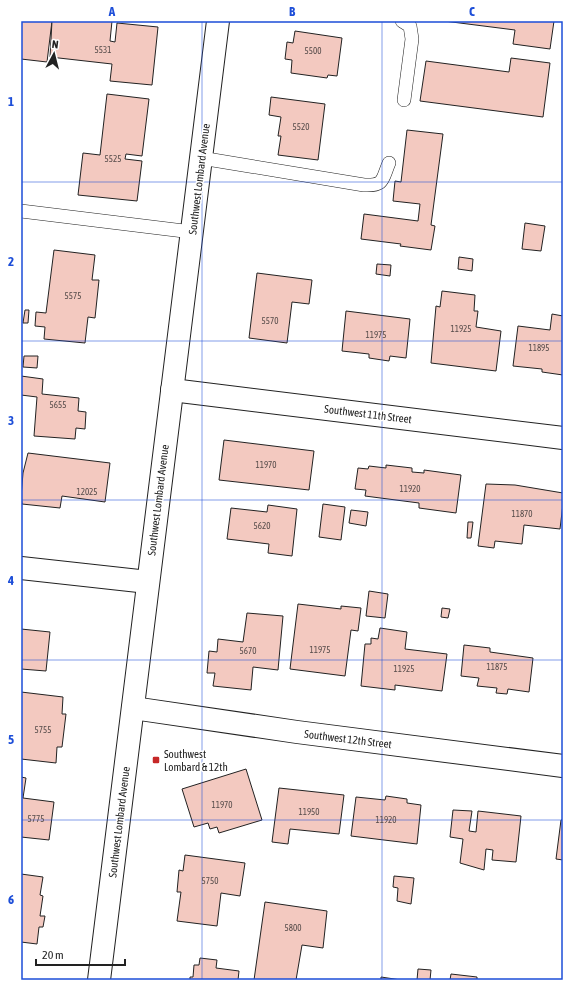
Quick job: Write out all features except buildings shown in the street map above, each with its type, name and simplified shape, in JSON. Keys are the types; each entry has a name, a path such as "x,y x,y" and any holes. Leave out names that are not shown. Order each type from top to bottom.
{"street":[{"name":"Southwest Lombard Avenue","path":"99,980 218,21"},
{"name":"Southwest 11th Street","path":"172,390 563,438"},
{"path":"21,568 148,582"},
{"name":"Southwest 12th Street","path":"133,708 297,732 563,766"}],"lane":[{"path":"402,21 410,26 412,39 404,100"},
{"path":"201,158 375,186 381,182 389,163"},
{"path":"21,211 192,232"}],"place":[{"name":"Southwest Lombard & 12th","path":"156,760"}]}
